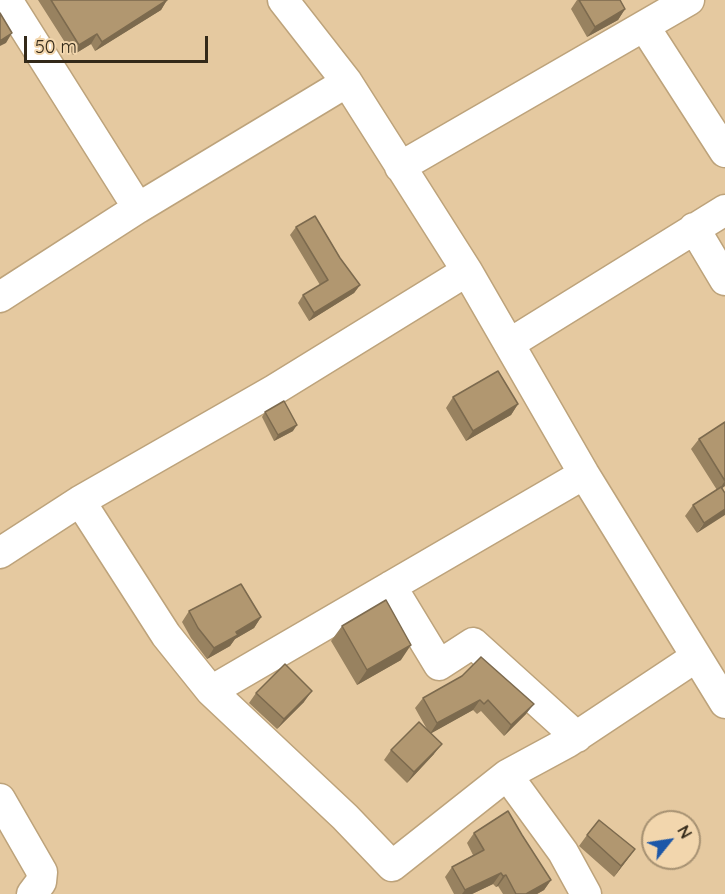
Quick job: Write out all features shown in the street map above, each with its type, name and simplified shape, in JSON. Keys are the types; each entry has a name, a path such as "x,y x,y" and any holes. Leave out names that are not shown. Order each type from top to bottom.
{"street":[{"path":"7,0 138,208"},
{"path":"283,0 347,82 467,271 584,474 725,703"},
{"path":"400,166 689,0"},
{"path":"644,26 725,152"},
{"path":"0,297 138,208 347,82"},
{"path":"509,344 725,210"},
{"path":"694,228 725,280"},
{"path":"0,553 80,501 274,390 467,271"},
{"path":"211,691 584,474"},
{"path":"80,501 166,635 211,691 345,817 392,866 507,775 577,737 696,657"},
{"path":"391,586 439,665 473,643 577,737"},
{"path":"507,775 563,852 586,894"},
{"path":"0,799 42,872 41,882 32,894"}],"building":[{"path":"51,0 167,0 102,42 97,34 79,45"},
{"path":"579,0 620,0 625,9 595,27"},
{"path":"0,13 12,33 0,41"},
{"path":"315,216 340,258 360,285 314,313 303,295 328,280 296,227"},
{"path":"498,371 518,404 473,431 453,397"},
{"path":"284,401 297,425 278,435 265,412"},
{"path":"725,422 725,481 699,439"},
{"path":"721,487 725,493 725,509 704,523 693,505"},
{"path":"241,584 261,617 236,632 238,635 214,648 198,628 189,611"},
{"path":"386,600 411,645 367,670 342,626"},
{"path":"481,657 534,704 511,725 488,700 484,704 480,700 437,723 423,698 462,676"},
{"path":"285,664 312,691 284,719 256,693"},
{"path":"419,722 442,744 414,772 391,750"},
{"path":"508,811 551,880 526,894 516,894 506,875 503,876 501,873 465,890 452,867 484,850 474,833"},
{"path":"599,820 635,849 621,866 587,835"}]}
